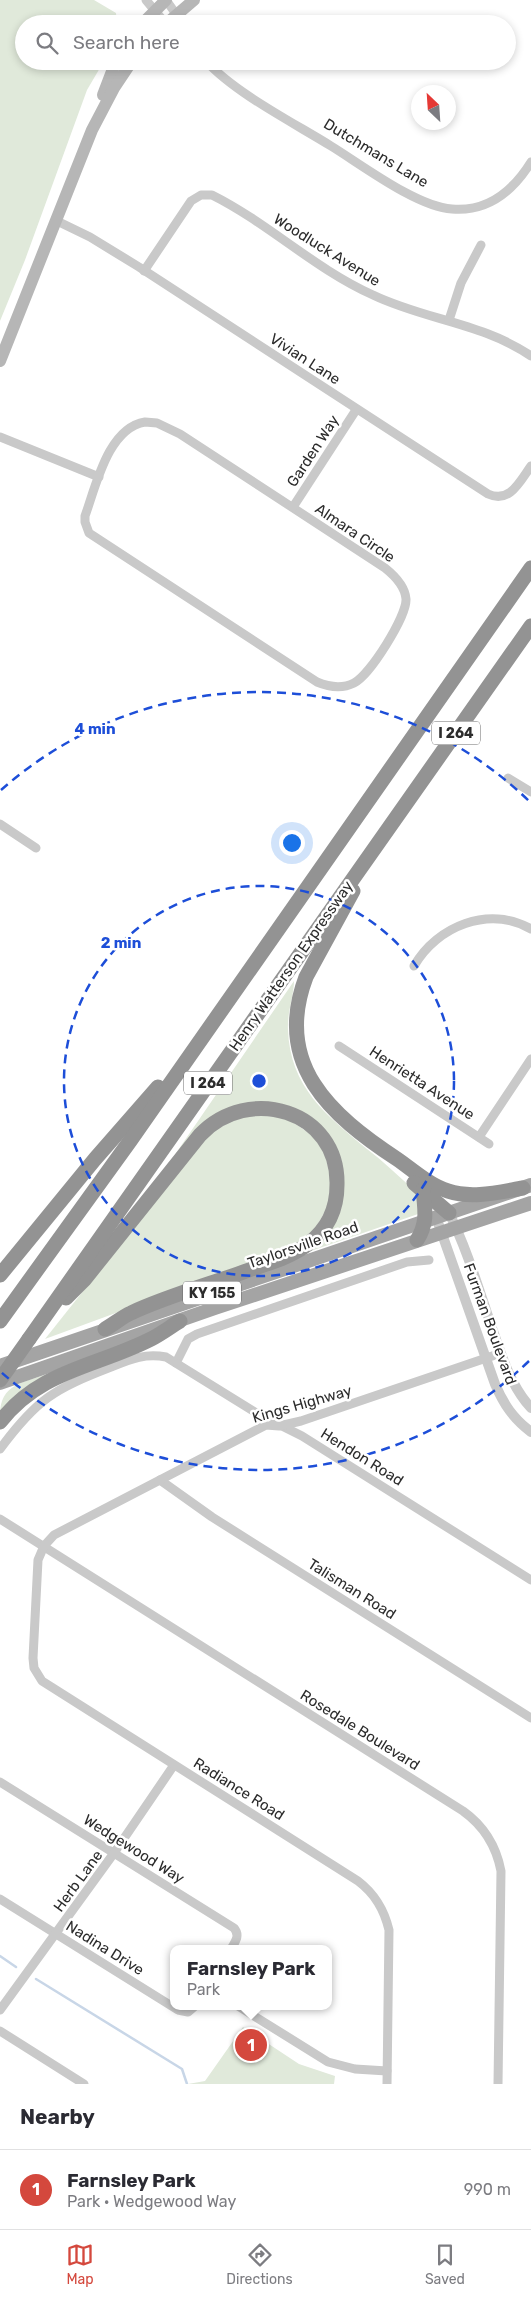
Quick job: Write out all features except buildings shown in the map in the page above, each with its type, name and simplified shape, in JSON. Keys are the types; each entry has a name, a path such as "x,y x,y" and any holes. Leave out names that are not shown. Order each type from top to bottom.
{"highway":[{"name":"Henry Watterson Expressway","path":"0,1321 205,1034 531,568"},
{"name":"Henry Watterson Expressway","path":"0,1382 340,894 531,626"},
{"path":"381,839 306,977 300,992 296,1024 301,1060 318,1091 338,1113 377,1146 428,1182 448,1191 488,1194 527,1187"},
{"path":"0,1275 94,1158 205,1034"},
{"path":"33,1333 84,1280 200,1136 213,1123 240,1110 268,1108 285,1111 300,1118 318,1134 332,1156 337,1178 337,1196 334,1210 328,1224 318,1236 292,1254 130,1313 106,1329"},
{"path":"377,1146 399,1171 422,1190 436,1217"},
{"path":"422,1190 426,1210 436,1217"},
{"path":"417,1240 436,1217"},
{"path":"0,1422 23,1398 46,1382 150,1340 180,1321"}],"main road":[{"path":"151,15 166,0"},
{"path":"183,15 194,0"},
{"path":"102,110 103,94 112,70"},
{"path":"0,361 102,110 126,70"},
{"name":"Taylorsville Road","path":"0,1366 527,1187"},
{"name":"Taylorsville Road","path":"0,1382 531,1203"}],"street":[{"path":"146,0 158,15"},
{"path":"166,0 177,15"},
{"name":"Dutchmans Lane","path":"216,70 228,81 297,125 394,185 435,206 450,209 468,209 496,200 518,182 531,162"},
{"name":"Woodluck Avenue","path":"144,270 191,200 201,195 212,195 363,291 394,304 492,334 531,356"},
{"name":"Vivian Lane","path":"57,221 90,237 144,270 356,410 492,496 504,496 511,493 531,466"},
{"path":"449,320 461,283 481,245"},
{"name":"Garden Way","path":"293,507 356,410"},
{"name":"Almara Circle","path":"151,422 165,426 180,434 293,507 385,568 396,578 404,592 405,607 400,620 366,673 355,683 346,686 330,687 310,677 89,533 84,522 99,477 121,433 138,423 151,422"},
{"path":"0,438 99,477"},
{"path":"508,778 531,792"},
{"path":"0,824 36,848"},
{"path":"414,966 425,949 440,936 463,924 481,920 502,920 516,922 531,929"},
{"name":"Henrietta Avenue","path":"339,1046 489,1144"},
{"path":"478,1137 531,1059"},
{"name":"Furman Boulevard","path":"436,1217 456,1228 501,1354 514,1384 531,1408"},
{"name":"Furman Boulevard","path":"436,1217 440,1233 505,1406 514,1418 531,1432"},
{"path":"176,1363 188,1340 197,1334 407,1262 429,1260"},
{"name":"Kings Highway","path":"44,1546 54,1535 266,1425 279,1426 301,1421 501,1354"},
{"name":"Hendon Road","path":"0,1449 21,1421 37,1405 66,1385 139,1356 155,1355 166,1357 279,1426 302,1436 531,1580"},
{"name":"Talisman Road","path":"160,1480 212,1517 531,1718"},
{"name":"Rosedale Boulevard","path":"0,1518 463,1811 484,1830 496,1851 502,1880 498,2084"},
{"name":"Radiance Road","path":"44,1546 39,1555 37,1570 33,1658 38,1676 49,1686 358,1881 377,1900 389,1930 387,2084"},
{"name":"Herb Lane","path":"0,2010 114,1853 174,1765"},
{"name":"Wedgewood Way","path":"0,1782 234,1928 238,1934 233,1945"},
{"name":"Nadina Drive","path":"0,1899 170,2005"},
{"name":"Nadina Drive","path":"178,2010 188,2012 190,2010"},
{"path":"244,2010 328,2062 355,2069 387,2071"},
{"path":"0,2031 84,2084"}],"green space":[{"path":"0,0 94,0 116,13 116,15 15,15 15,70 99,70 87,90 25,260 0,321"},
{"path":"294,981 288,1030 290,1050 295,1068 303,1084 313,1098 338,1124 413,1189 417,1194 421,1213 308,1252 334,1219 326,1135 246,1104 163,1172"},
{"path":"245,1114 287,1118 313,1136 325,1154 331,1178 328,1206 314,1231 290,1249 45,1339 208,1134"},
{"path":"47,1374 0,1415 4,1397 14,1386"},
{"path":"243,2027 299,2064 335,2076 334,2084 188,2084 205,2081"}],"waterway":[{"path":"0,1956 16,1967"},
{"path":"36,1979 182,2069 187,2084"}],"place":[{"name":"Farnsley Park","path":"251,2045"}]}
